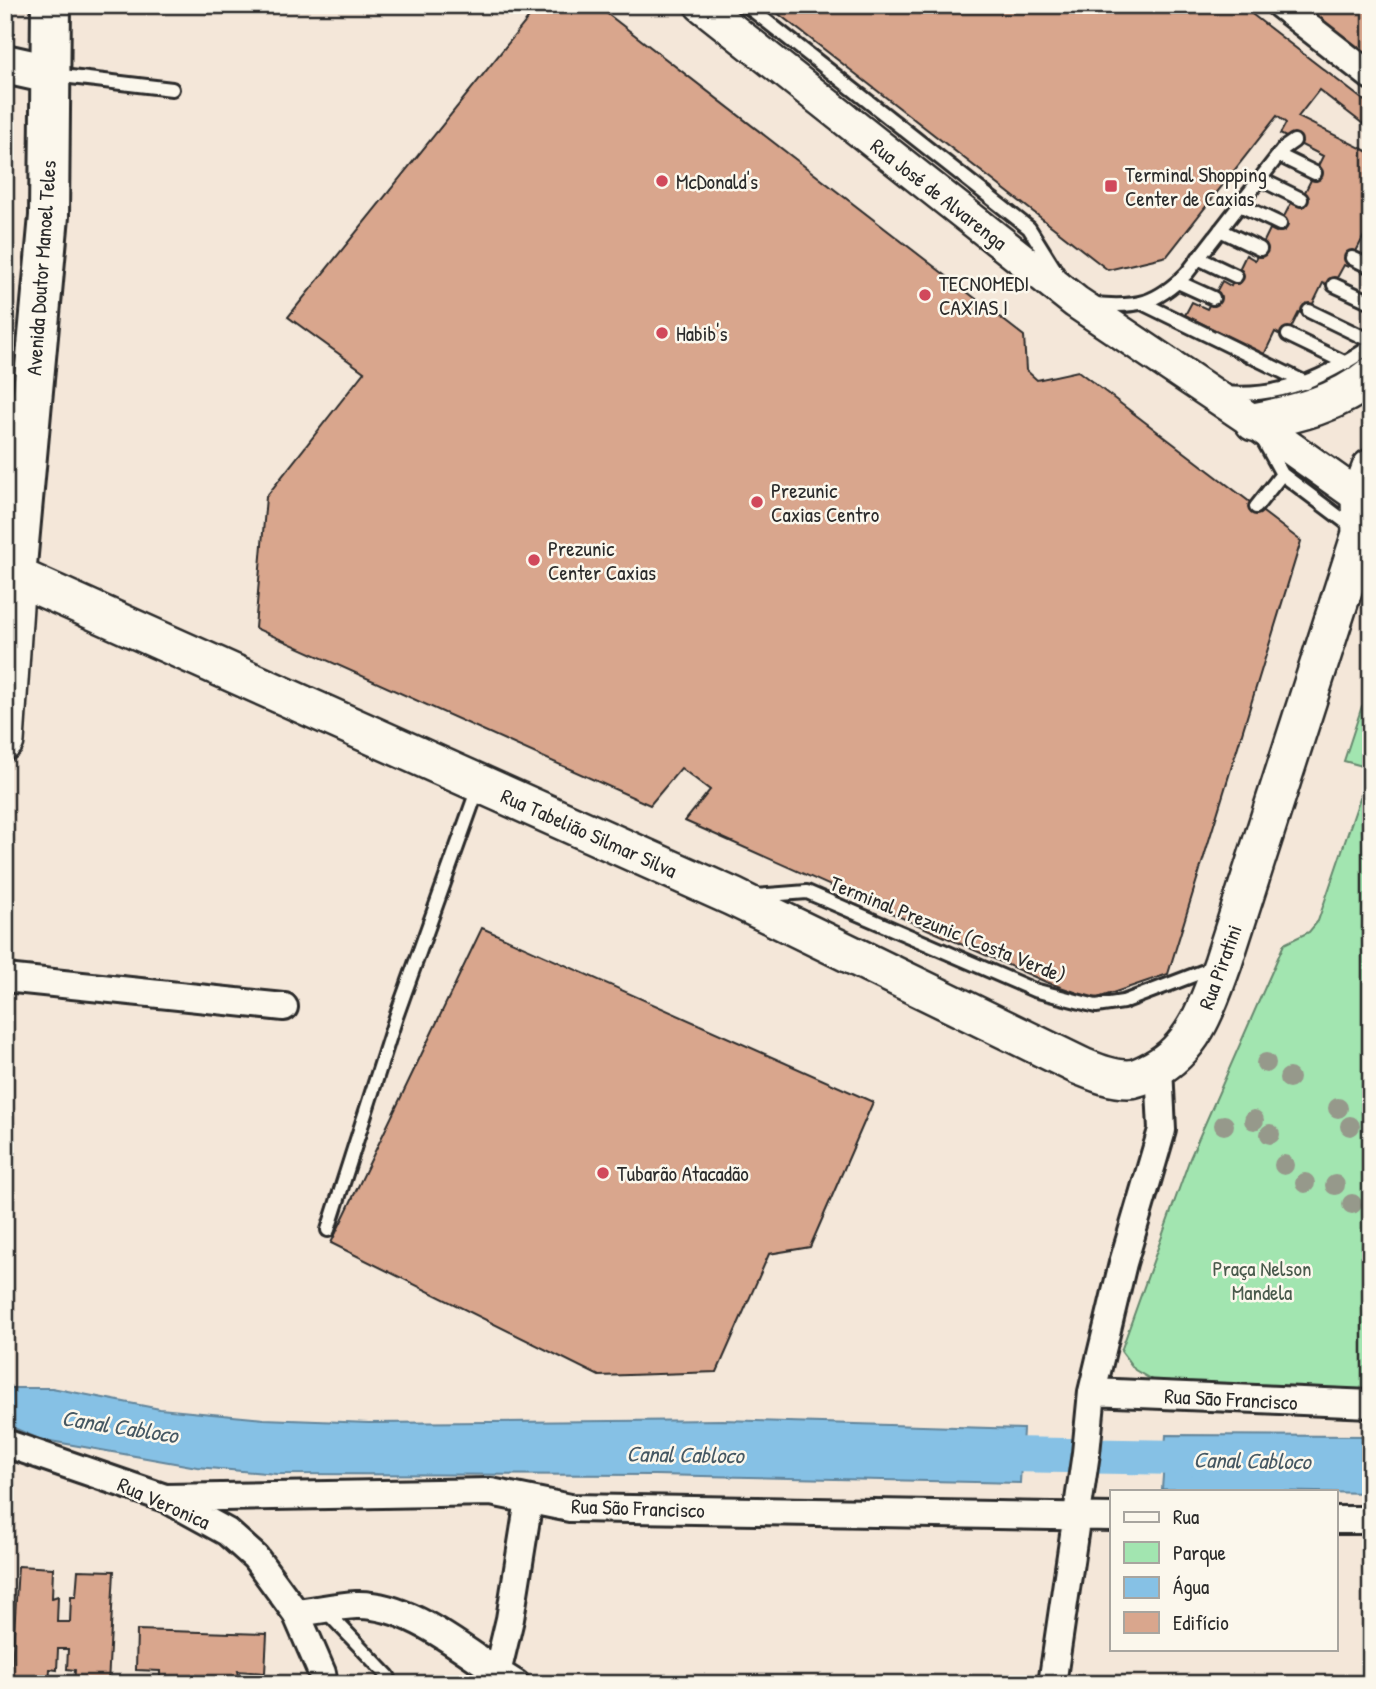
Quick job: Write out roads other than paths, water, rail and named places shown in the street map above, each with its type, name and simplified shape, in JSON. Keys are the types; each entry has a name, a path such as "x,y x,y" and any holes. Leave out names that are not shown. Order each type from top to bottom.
{"main road":[{"name":"Avenida Doutor Manoel Teles","path":"5,740 11,574 49,216 51,5"},
{"path":"5,64 50,74"},
{"path":"1254,422 1301,411 1337,398 1354,389 1359,370"},
{"name":"Rua Piratini","path":"1159,1067 1177,1053 1197,1028 1223,963 1367,506"},
{"name":"Rua Tabelião Silmar Silva","path":"11,574 733,897 1092,1071 1127,1079 1136,1078 1159,1067"}],"street":[{"name":"Rua José de Alvarenga","path":"701,5 1076,302 1254,422 1367,506"},
{"path":"1280,5 1371,76"},
{"path":"5,978 284,1007"},
{"path":"1052,1684 1092,1392 1123,1263 1162,1130 1159,1067"},
{"name":"Rua Sāo Francisco","path":"1092,1392 1371,1404"},
{"name":"Rua Veronica","path":"5,1443 165,1498 227,1531 255,1556 296,1613 322,1673 324,1684"},
{"name":"Rua São Francisco","path":"165,1498 491,1492 570,1508 1110,1517"},
{"path":"296,1613 357,1605 393,1610 424,1625 507,1678 510,1619 529,1500"},
{"path":"1338,1520 1371,1520"}],"lane":[{"path":"746,5 1029,228 1076,302 1126,306 1144,304 1160,296 1178,282 1278,155 1294,141"},
{"path":"50,74 172,89"},
{"path":"1278,155 1315,173"},
{"path":"1260,179 1301,199"},
{"path":"1240,205 1280,224"},
{"path":"1220,230 1260,249"},
{"path":"1198,258 1236,276"},
{"path":"1352,258 1371,267"},
{"path":"1178,282 1213,299"},
{"path":"1334,285 1371,302"},
{"path":"1144,304 1306,383"},
{"path":"1309,311 1371,341"},
{"path":"1288,335 1359,370"},
{"path":"1208,391 1259,393 1283,390 1359,370 1371,346"},
{"name":"Rua José de Alvarenga","path":"1254,422 1282,474 1367,506"},
{"path":"1256,507 1282,474"},
{"path":"328,1230 396,1017 480,784"},
{"name":"Terminal Prezunic (Costa Verde)","path":"733,897 807,892 1034,990 1096,1006 1124,1002 1223,963"},
{"path":"325,1610 388,1676 391,1684"}],"water":[{"path":"9,1388 52,1388 160,1409 264,1419 369,1423 723,1420 1023,1429 1020,1483 655,1475 276,1474 197,1467 39,1439 5,1424 5,1400"},
{"path":"1166,1435 1371,1436 1371,1493 1338,1492 1338,1490 1162,1489"}],"waterway":[{"name":"Canal Cabloco","path":"972,1454 1210,1458"}],"place":[{"name":"McDonald's","path":"662,181"},
{"name":"Terminal Shopping Center de Caxias","path":"1111,186"},
{"name":"TECNOMEDI CAXIAS I","path":"925,295"},
{"name":"Habib's","path":"662,333"},
{"name":"Prezunic Caxias Centro","path":"757,502"},
{"name":"Prezunic Center Caxias","path":"534,560"},
{"name":"Tubarão Atacadão","path":"603,1173"}],"park label":[{"name":"Praça Nelson Mandela","path":"1262,1280"}]}
